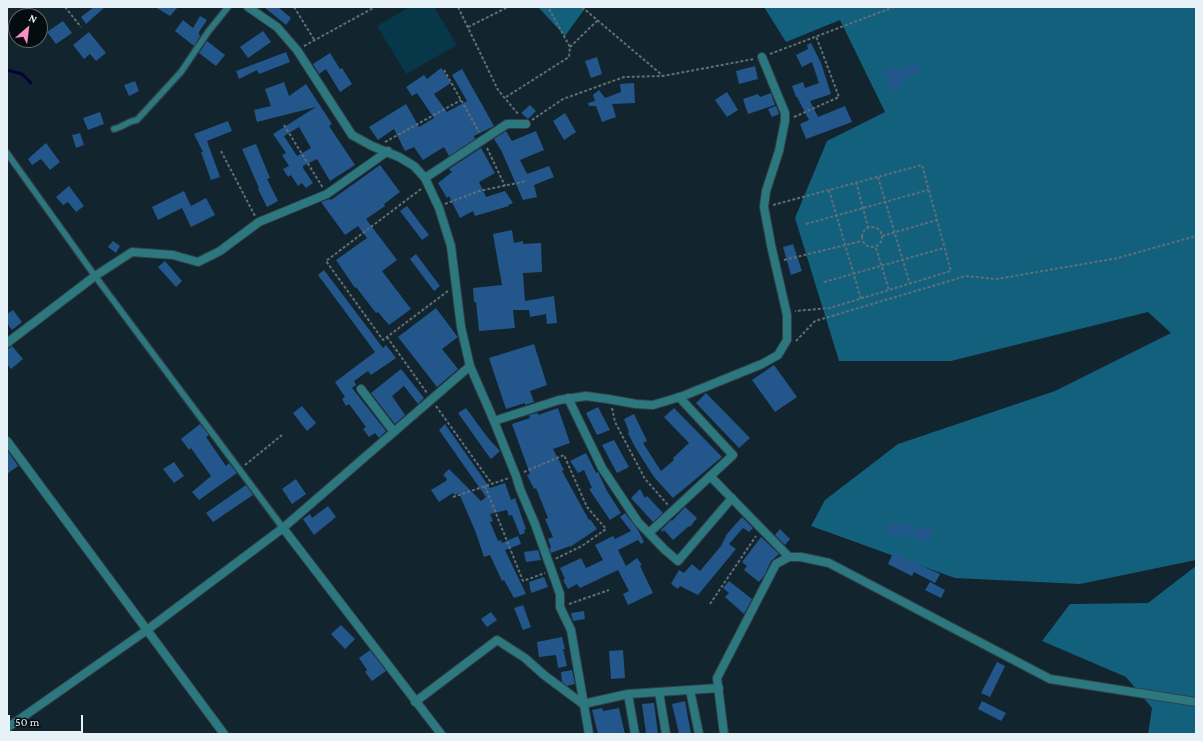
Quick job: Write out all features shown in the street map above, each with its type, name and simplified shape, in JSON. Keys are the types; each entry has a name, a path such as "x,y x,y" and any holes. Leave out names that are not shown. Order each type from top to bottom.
{"street":[{"path":"248,7 277,27 297,50 352,135 376,147 388,151 414,166 427,181 438,207 451,246 461,327 470,366 494,421 535,524 560,594 560,606 571,630 589,734"},
{"path":"494,421 559,400 586,396 636,404 653,404 679,397 762,364 778,355 787,340 786,312 764,207 766,191 779,151 786,113 762,57"},
{"path":"427,181 483,139 507,124 526,124"},
{"path":"7,343 95,276 132,252 172,255 198,262 220,251 259,222 326,194 388,151"},
{"path":"7,728 147,630 284,528 470,366"},
{"path":"361,389 394,432"},
{"path":"649,533 733,455 679,397"},
{"path":"568,398 602,468 638,522 678,561 732,498"},
{"path":"7,441 224,734"},
{"path":"710,476 788,557"},
{"path":"284,528 441,734"},
{"path":"724,734 717,678 776,564 788,557 801,557 829,563 1050,679 1196,702"},
{"path":"416,702 497,640 525,658 544,675 583,704 628,694 719,688"},
{"path":"690,690 699,734"},
{"path":"659,692 666,734"},
{"path":"628,694 635,734"}],"lane":[{"path":"114,129 121,128 131,121 137,120 168,88 182,72 208,32 228,7"},
{"path":"7,153 95,276 284,528"}],"path":[{"path":"65,7 81,27"},
{"path":"294,7 315,41"},
{"path":"297,50 375,7"},
{"path":"458,7 498,90 506,97 526,124 563,99 624,77 663,76 762,57 894,7"},
{"path":"468,27 508,7"},
{"path":"506,97 569,57 570,47 548,7"},
{"path":"582,7 663,76"},
{"path":"570,47 598,20"},
{"path":"785,121 839,97 816,36"},
{"path":"444,70 483,139 505,186"},
{"path":"376,147 460,100"},
{"path":"284,125 326,194"},
{"path":"221,152 259,222"},
{"path":"764,207 922,165 951,271 830,308 786,312"},
{"path":"878,177 910,284"},
{"path":"427,181 326,261 383,340 456,286"},
{"path":"438,207 479,191 527,181"},
{"path":"856,182 868,227"},
{"path":"829,190 861,299"},
{"path":"806,224 928,190"},
{"path":"882,236 937,220"},
{"path":"869,228 876,228 882,236 880,242 873,247 866,246 862,241 863,232 869,228"},
{"path":"792,344 815,321 966,276 997,279 1118,258 1196,236"},
{"path":"775,262 862,241"},
{"path":"876,248 890,290"},
{"path":"824,282 944,248"},
{"path":"387,337 492,484"},
{"path":"610,399 615,422 645,479 673,510"},
{"path":"239,469 282,436"},
{"path":"453,497 516,476 564,455 587,508 606,529 582,546 549,562"},
{"path":"485,486 523,581 551,571"},
{"path":"710,604 761,528"},
{"path":"560,606 609,590"}],"shaded area":[{"path":"409,7 434,7 457,45 406,74 377,26"},
{"path":"538,7 586,7 565,36"},
{"path":"764,7 1196,7 1196,560 1080,584 955,578 811,526 825,500 898,444 1055,391 1171,333 1148,312 951,361 839,361 795,218 827,141 885,112 840,20 786,42"},
{"path":"1196,566 1196,734 1148,734 1152,708 1126,677 1042,641 1070,604 1148,603"}],"building":[{"path":"94,7 105,7 86,24 81,17"},
{"path":"155,7 178,7 170,16"},
{"path":"264,7 278,7 291,18 286,25"},
{"path":"200,16 207,20 199,32 200,36 194,46 175,31 183,20 193,28"},
{"path":"63,21 72,33 56,44 48,31"},
{"path":"263,31 271,42 248,58 240,47"},
{"path":"89,32 106,53 96,61 90,54 84,59 73,45"},
{"path":"207,41 225,55 216,66 199,53"},
{"path":"811,43 821,63 831,94 810,101 818,117 845,106 852,122 806,139 800,124 809,120 796,97 792,86 803,82 805,88 819,83 812,62 802,67 796,55 808,49 807,45"},
{"path":"286,52 290,62 259,74 257,70 239,79 236,71"},
{"path":"330,53 352,84 340,92 326,69 319,74 313,64"},
{"path":"597,57 602,74 591,78 585,61"},
{"path":"917,64 920,73 900,80 903,88 890,92 884,71 896,67 898,70"},
{"path":"755,66 758,79 739,84 736,71"},
{"path":"441,68 451,83 434,94 447,112 467,101 452,75 462,69 494,126 474,136 475,139 449,156 444,147 423,160 414,147 405,151 394,129 378,140 369,127 406,104 419,127 434,118 417,93 412,96 406,87 424,75 427,79"},
{"path":"135,81 139,91 129,96 124,85"},
{"path":"284,82 289,96 306,84 332,124 329,126 355,165 330,181 317,159 303,166 313,183 306,188 302,183 298,186 291,175 288,177 283,169 289,166 282,155 286,153 273,134 316,107 257,122 254,110 271,106 265,89","holes":["299,127 311,148 297,156 284,136"]},
{"path":"634,83 635,103 612,104 616,117 602,122 596,106 589,106 588,103 595,101 593,95 599,90 605,98 621,92 620,84"},
{"path":"727,92 738,110 727,117 715,100"},
{"path":"771,93 775,105 748,114 743,99 758,94 760,97"},
{"path":"530,105 536,111 528,119 521,113"},
{"path":"776,106 779,114 772,117 768,109"},
{"path":"100,112 104,124 88,130 83,118"},
{"path":"565,113 576,132 564,140 553,121"},
{"path":"228,121 232,131 207,141 220,177 211,180 201,152 203,152 194,134"},
{"path":"506,131 512,141 536,131 544,150 520,160 527,174 549,166 554,177 534,185 537,197 523,200 501,150 494,139"},
{"path":"80,133 84,145 76,148 72,135"},
{"path":"46,143 60,162 50,170 41,159 32,165 28,159"},
{"path":"256,144 270,178 267,179 278,201 267,207 242,149"},
{"path":"481,148 495,173 479,182 486,197 505,191 513,203 508,205 509,206 475,216 473,211 460,218 449,196 447,198 438,183 452,172 449,169"},
{"path":"380,165 400,192 384,204 385,206 366,219 397,260 382,271 411,309 389,325 378,312 376,313 356,287 355,288 336,260 367,238 358,226 345,235 321,202 331,200"},
{"path":"69,186 84,206 76,212 68,202 63,205 56,197"},
{"path":"184,191 191,206 206,198 215,215 191,227 182,208 158,220 152,207"},
{"path":"407,206 429,235 422,240 400,211"},
{"path":"512,230 514,243 523,241 523,244 541,243 542,272 523,273 525,301 554,296 557,323 547,324 546,314 530,317 529,310 513,310 515,328 479,331 473,288 502,285 493,234"},
{"path":"113,241 120,246 116,253 108,247"},
{"path":"793,244 802,271 791,275 783,247"},
{"path":"416,254 440,286 434,291 410,259"},
{"path":"165,261 182,281 176,287 158,267"},
{"path":"324,270 383,348 386,345 396,358 371,375 368,371 354,381 356,385 352,388 386,431 379,438 375,433 369,437 363,429 366,427 349,404 346,406 342,399 345,397 335,382 375,352 318,275"},
{"path":"436,308 458,337 442,349 458,369 437,387 398,337"},
{"path":"13,310 22,322 12,330 7,323 7,314"},
{"path":"534,344 547,385 530,391 534,402 525,405 525,403 506,409 489,358"},
{"path":"12,346 23,359 11,369 7,364 7,350"},
{"path":"774,365 797,397 775,412 752,380"},
{"path":"401,369 424,398 418,404 404,386 392,396 405,415 395,424 371,393"},
{"path":"706,393 750,438 739,448 696,403"},
{"path":"302,406 316,423 307,431 293,413"},
{"path":"598,407 610,430 597,435 586,413"},
{"path":"466,408 488,438 500,451 491,459 458,413"},
{"path":"558,408 570,443 553,449 564,470 562,471 589,520 590,519 597,529 570,547 551,553 548,539 553,537 545,519 548,518 536,488 534,489 527,475 530,474 512,424 530,418 529,415 538,413 538,415"},
{"path":"674,408 722,457 673,498 654,477 635,447 628,433 629,432 624,419 634,414 647,441 643,443 661,471 674,460 673,458 689,443 664,417"},
{"path":"200,424 209,435 206,437 226,466 229,463 237,473 199,500 192,492 211,476 191,448 189,450 181,439"},
{"path":"445,424 490,488 505,483 511,500 515,498 526,529 524,530 525,533 520,535 512,515 509,516 507,510 490,514 493,521 490,522 498,541 501,540 502,543 518,536 521,544 505,550 526,594 514,598 504,580 502,581 490,555 484,557 476,533 459,493 455,495 453,493 439,502 431,490 446,481 447,479 443,475 449,469 481,501 486,497 439,430"},
{"path":"614,440 629,467 617,473 602,445"},
{"path":"7,450 18,466 7,474"},
{"path":"586,453 596,473 598,472 607,491 621,513 610,520 589,489 592,488 584,470 578,473 570,461"},
{"path":"174,462 184,476 174,483 163,469"},
{"path":"296,479 306,494 292,504 282,489"},
{"path":"246,485 253,495 213,522 206,513"},
{"path":"640,489 645,498 647,496 663,513 653,522 631,498"},
{"path":"328,506 336,517 314,535 303,519 310,514 312,518"},
{"path":"685,507 697,518 690,527 689,526 673,540 664,530 662,532 661,530"},
{"path":"625,513 638,530 644,542 641,544 638,540 618,550 626,566 637,558 642,565 640,566 653,593 628,605 623,594 629,591 618,570 580,588 577,584 568,589 563,580 565,579 560,568 581,558 586,568 603,560 595,545 613,536 615,539 631,531 620,517"},
{"path":"742,517 753,528 749,532 743,528 729,544 736,549 698,595 680,586 678,589 671,584 679,570 684,573 692,564 700,571 721,546 727,534"},
{"path":"910,524 910,535 887,535 887,525"},
{"path":"932,528 932,539 914,540 914,529"},
{"path":"780,529 790,539 785,545 775,535"},
{"path":"761,537 779,554 771,561 764,576 759,582 744,570 747,566 742,562"},
{"path":"538,550 541,560 526,562 524,552"},
{"path":"893,553 940,574 935,583 914,572 912,576 888,564"},
{"path":"544,577 548,587 531,593 529,582"},
{"path":"729,581 752,599 744,614 725,597 729,593 723,588"},
{"path":"930,582 945,590 941,598 925,590"},
{"path":"523,605 531,627 523,630 514,608"},
{"path":"584,611 585,619 573,621 571,613"},
{"path":"491,612 497,620 487,627 481,619"},
{"path":"341,625 355,639 345,649 331,634"},
{"path":"562,637 567,666 558,668 556,655 539,657 537,642"},
{"path":"370,650 386,671 372,681 365,672 367,670 359,658"},
{"path":"623,650 625,678 611,679 609,651"},
{"path":"997,662 1005,666 990,697 981,693"},
{"path":"572,670 575,684 567,686 562,682 561,672"},
{"path":"685,701 691,734 679,734 672,704"},
{"path":"982,701 1006,713 1001,721 978,709"},
{"path":"654,703 658,734 646,734 642,704"},
{"path":"602,708 603,711 619,708 625,734 598,734 592,710"}],"waterway":[{"path":"7,70 22,74 31,83"}]}
